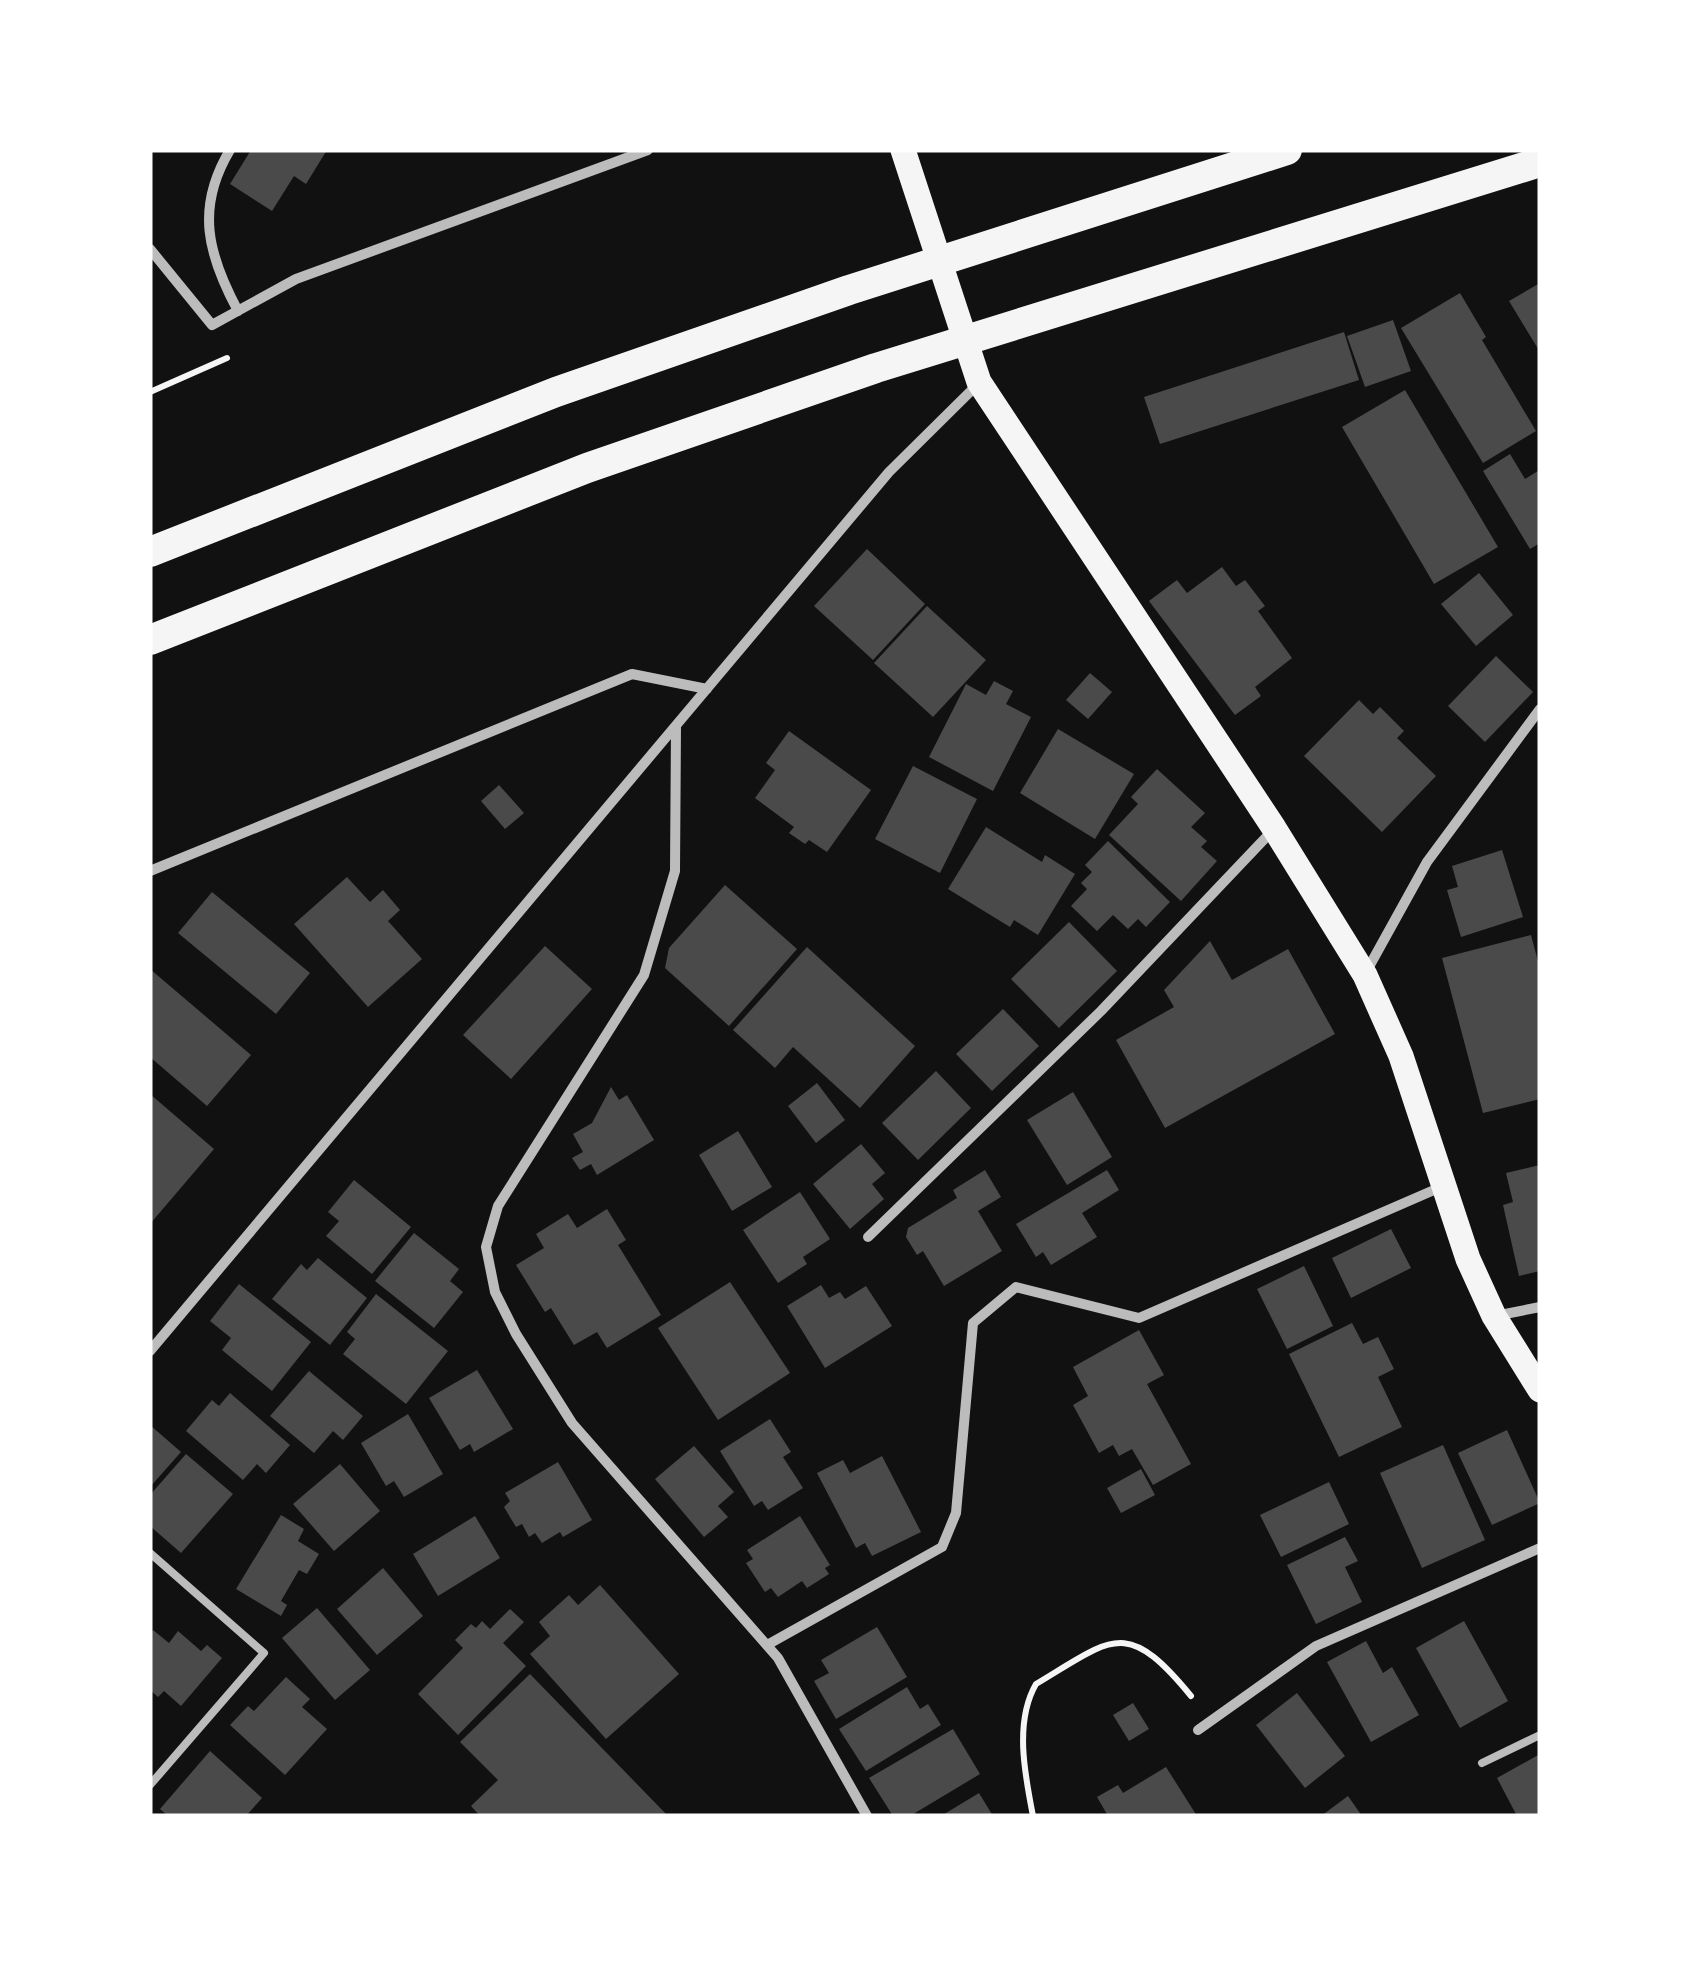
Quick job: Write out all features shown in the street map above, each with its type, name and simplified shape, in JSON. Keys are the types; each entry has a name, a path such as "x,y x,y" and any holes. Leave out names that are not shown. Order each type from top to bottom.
{"highway":[{"path":"150,552 556,392 849,290 1287,150"},
{"path":"150,640 586,468 876,368 1540,164"}],"main road":[{"path":"903,150 979,382 1274,828 1365,975 1401,1056 1468,1259 1494,1316 1540,1390"}],"street":[{"path":"230,150 215,174 208,200 209,233 218,275 238,311"},
{"path":"150,249 212,326 296,279 648,150"},
{"path":"150,1351 890,472 979,382"},
{"path":"150,870 632,674 707,689"},
{"path":"1365,975 1427,862 1540,709"},
{"path":"676,726 675,871 644,975 498,1206 486,1247 495,1292 516,1334 572,1422 778,1658 867,1816"},
{"path":"868,1237 1102,1011 1274,828"},
{"path":"767,1645 942,1547 956,1513 973,1323 1016,1287 1139,1318 1442,1186"},
{"path":"1494,1316 1540,1307"},
{"path":"1198,1730 1316,1646 1540,1548"}],"lane":[{"path":"1530,150 1540,164"},
{"path":"150,1553 264,1653 150,1785"},
{"path":"1482,1763 1540,1735"}],"path":[{"path":"1033,1816 1025,1772 1024,1725 1032,1692 1036,1684 1104,1644 1120,1642 1142,1648 1162,1663 1211,1720"}],"building":[{"path":"251,150 327,150 306,184 294,176 272,211 230,184"},
{"path":"1540,283 1540,352 1509,301"},
{"path":"1460,293 1486,337 1482,340 1536,431 1483,463 1401,328"},
{"path":"1393,320 1411,371 1365,387 1347,336"},
{"path":"1344,332 1359,380 1160,444 1144,397"},
{"path":"1405,390 1498,547 1434,584 1342,427"},
{"path":"1510,454 1525,479 1538,471 1540,475 1540,543 1530,549 1483,471"},
{"path":"867,549 925,604 873,660 814,606"},
{"path":"1222,567 1236,586 1245,580 1265,606 1258,611 1292,658 1255,687 1261,696 1235,715 1149,601 1177,580 1187,593"},
{"path":"1479,573 1513,615 1476,646 1441,604"},
{"path":"927,606 986,660 933,717 874,663"},
{"path":"1496,656 1533,692 1485,742 1448,706"},
{"path":"1090,673 1112,692 1088,719 1066,700"},
{"path":"994,681 1013,691 1006,704 1031,717 993,791 929,757 966,684 986,695"},
{"path":"1359,700 1373,714 1380,707 1404,731 1397,738 1436,776 1382,832 1304,756"},
{"path":"1058,729 1134,774 1095,839 1020,793"},
{"path":"789,731 871,790 827,852 789,833 794,827 755,798 775,770 766,763"},
{"path":"913,766 977,799 940,873 875,839"},
{"path":"1157,769 1205,813 1191,827 1207,841 1201,847 1217,861 1181,901 1109,835 1138,804 1131,797"},
{"path":"499,785 524,813 505,829 481,801"},
{"path":"986,827 1042,862 1045,855 1075,874 1038,935 1014,920 1010,927 948,889"},
{"path":"1108,841 1170,902 1146,927 1138,919 1128,929 1113,915 1097,931 1071,906 1087,889 1081,883 1092,872 1085,865"},
{"path":"1502,850 1523,917 1461,937 1447,890 1458,887 1452,866"},
{"path":"347,877 370,902 383,890 400,910 388,921 422,959 368,1007 294,924"},
{"path":"725,885 797,949 729,1026 665,968 669,948"},
{"path":"212,892 310,973 276,1014 178,933"},
{"path":"1069,922 1117,971 1059,1028 1011,979"},
{"path":"1531,935 1540,969 1540,1099 1483,1113 1442,958"},
{"path":"1210,941 1232,980 1288,949 1335,1034 1165,1128 1116,1040 1174,1007 1164,990"},
{"path":"545,946 592,989 511,1079 463,1035"},
{"path":"807,947 915,1046 860,1108 793,1047 775,1068 733,1030"},
{"path":"150,969 251,1055 207,1106 150,1057"},
{"path":"1003,1009 1039,1046 992,1091 956,1054"},
{"path":"936,1071 971,1108 918,1160 882,1123"},
{"path":"817,1083 845,1120 816,1143 788,1106"},
{"path":"611,1087 619,1100 627,1095 654,1140 597,1175 591,1164 580,1170 572,1158 583,1152 573,1134 592,1123"},
{"path":"1073,1092 1112,1157 1067,1185 1027,1120"},
{"path":"150,1094 214,1149 150,1224"},
{"path":"738,1131 772,1187 732,1211 699,1155"},
{"path":"861,1144 885,1173 872,1184 884,1199 850,1229 813,1184"},
{"path":"1540,1165 1540,1271 1519,1276 1503,1205 1513,1202 1506,1173"},
{"path":"985,1170 1001,1197 978,1211 1002,1251 944,1286 923,1251 917,1255 906,1237 908,1228 957,1198 953,1190"},
{"path":"1107,1170 1119,1190 1082,1213 1097,1237 1051,1265 1043,1252 1036,1257 1016,1224"},
{"path":"354,1180 411,1227 372,1274 326,1236 339,1221 328,1212"},
{"path":"800,1192 830,1239 803,1257 807,1264 778,1283 743,1230"},
{"path":"607,1209 626,1240 618,1245 661,1315 607,1348 597,1332 574,1345 551,1308 545,1312 516,1265 544,1248 536,1234 568,1214 577,1228"},
{"path":"1391,1229 1411,1268 1351,1298 1332,1258"},
{"path":"414,1233 459,1269 450,1281 463,1292 434,1328 375,1281"},
{"path":"318,1258 367,1298 330,1345 272,1299 301,1264 307,1270"},
{"path":"1304,1266 1333,1326 1287,1349 1257,1289"},
{"path":"730,1282 790,1373 718,1420 658,1328"},
{"path":"239,1284 311,1342 272,1391 222,1350 231,1338 210,1321"},
{"path":"821,1285 829,1298 840,1292 845,1299 866,1286 892,1326 825,1368 787,1306"},
{"path":"376,1294 448,1351 406,1404 343,1354 355,1339 347,1332"},
{"path":"1352,1323 1363,1344 1378,1337 1394,1369 1378,1377 1402,1427 1339,1457 1289,1354"},
{"path":"1139,1330 1164,1375 1147,1384 1191,1464 1153,1485 1132,1449 1119,1456 1113,1445 1099,1453 1073,1405 1088,1396 1073,1367"},
{"path":"477,1370 513,1429 474,1452 470,1444 460,1450 429,1398"},
{"path":"309,1371 363,1416 343,1440 333,1431 314,1453 270,1416"},
{"path":"230,1393 290,1445 266,1473 257,1464 243,1480 186,1431 212,1400 219,1406"},
{"path":"408,1414 443,1474 404,1497 394,1481 386,1486 361,1443"},
{"path":"770,1419 791,1452 783,1457 803,1488 768,1510 762,1501 754,1506 720,1451"},
{"path":"150,1425 181,1452 150,1487"},
{"path":"1507,1430 1540,1503 1492,1525 1458,1453"},
{"path":"1443,1445 1485,1540 1422,1568 1380,1473"},
{"path":"694,1446 734,1492 718,1506 728,1517 704,1537 655,1479"},
{"path":"186,1454 233,1494 181,1553 150,1526 150,1495"},
{"path":"882,1456 921,1532 872,1556 865,1543 856,1548 817,1473 843,1460 850,1473"},
{"path":"558,1462 592,1520 563,1537 560,1532 542,1543 535,1533 529,1537 522,1524 516,1527 504,1507 510,1501 505,1493"},
{"path":"340,1464 380,1511 334,1551 293,1504"},
{"path":"1141,1469 1155,1495 1121,1513 1107,1488"},
{"path":"1329,1482 1349,1524 1281,1557 1260,1515"},
{"path":"281,1515 304,1529 298,1541 319,1554 307,1574 299,1570 281,1601 287,1605 281,1616 236,1589"},
{"path":"475,1516 500,1558 438,1596 413,1554"},
{"path":"800,1516 830,1565 825,1568 829,1574 807,1588 802,1581 778,1597 771,1588 765,1592 746,1563 753,1559 747,1550"},
{"path":"1345,1537 1358,1561 1345,1567 1362,1602 1316,1624 1287,1565"},
{"path":"383,1568 423,1616 377,1655 337,1609"},
{"path":"600,1585 679,1674 606,1739 530,1654 550,1636 539,1622 569,1595 578,1605"},
{"path":"317,1608 370,1670 335,1700 282,1638"},
{"path":"510,1609 524,1622 503,1643 526,1666 458,1735 418,1694 463,1648 455,1640 471,1624 476,1628 482,1621 490,1629"},
{"path":"1464,1621 1508,1701 1460,1728 1416,1648"},
{"path":"877,1627 907,1677 836,1719 814,1681 829,1673 821,1660"},
{"path":"153,1630 169,1643 178,1631 201,1651 207,1645 222,1658 181,1706 164,1691 158,1697 150,1690"},
{"path":"1366,1641 1383,1673 1392,1667 1419,1715 1371,1742 1327,1662"},
{"path":"530,1674 668,1816 480,1816 471,1806 498,1780 460,1742"},
{"path":"286,1677 310,1699 302,1707 327,1729 285,1775 230,1725 248,1706 254,1711"},
{"path":"907,1687 920,1709 928,1704 941,1725 866,1771 839,1729"},
{"path":"1297,1693 1345,1756 1305,1788 1256,1725"},
{"path":"1133,1703 1149,1729 1129,1741 1113,1715"},
{"path":"953,1729 980,1774 910,1816 893,1816 869,1778"},
{"path":"210,1751 262,1798 246,1816 168,1816 160,1809"},
{"path":"1540,1754 1540,1816 1517,1816 1497,1778"},
{"path":"1166,1767 1197,1816 1108,1816 1097,1797 1118,1785 1123,1793"},
{"path":"979,1793 993,1816 941,1816"},
{"path":"1348,1796 1362,1816 1321,1816"}]}
